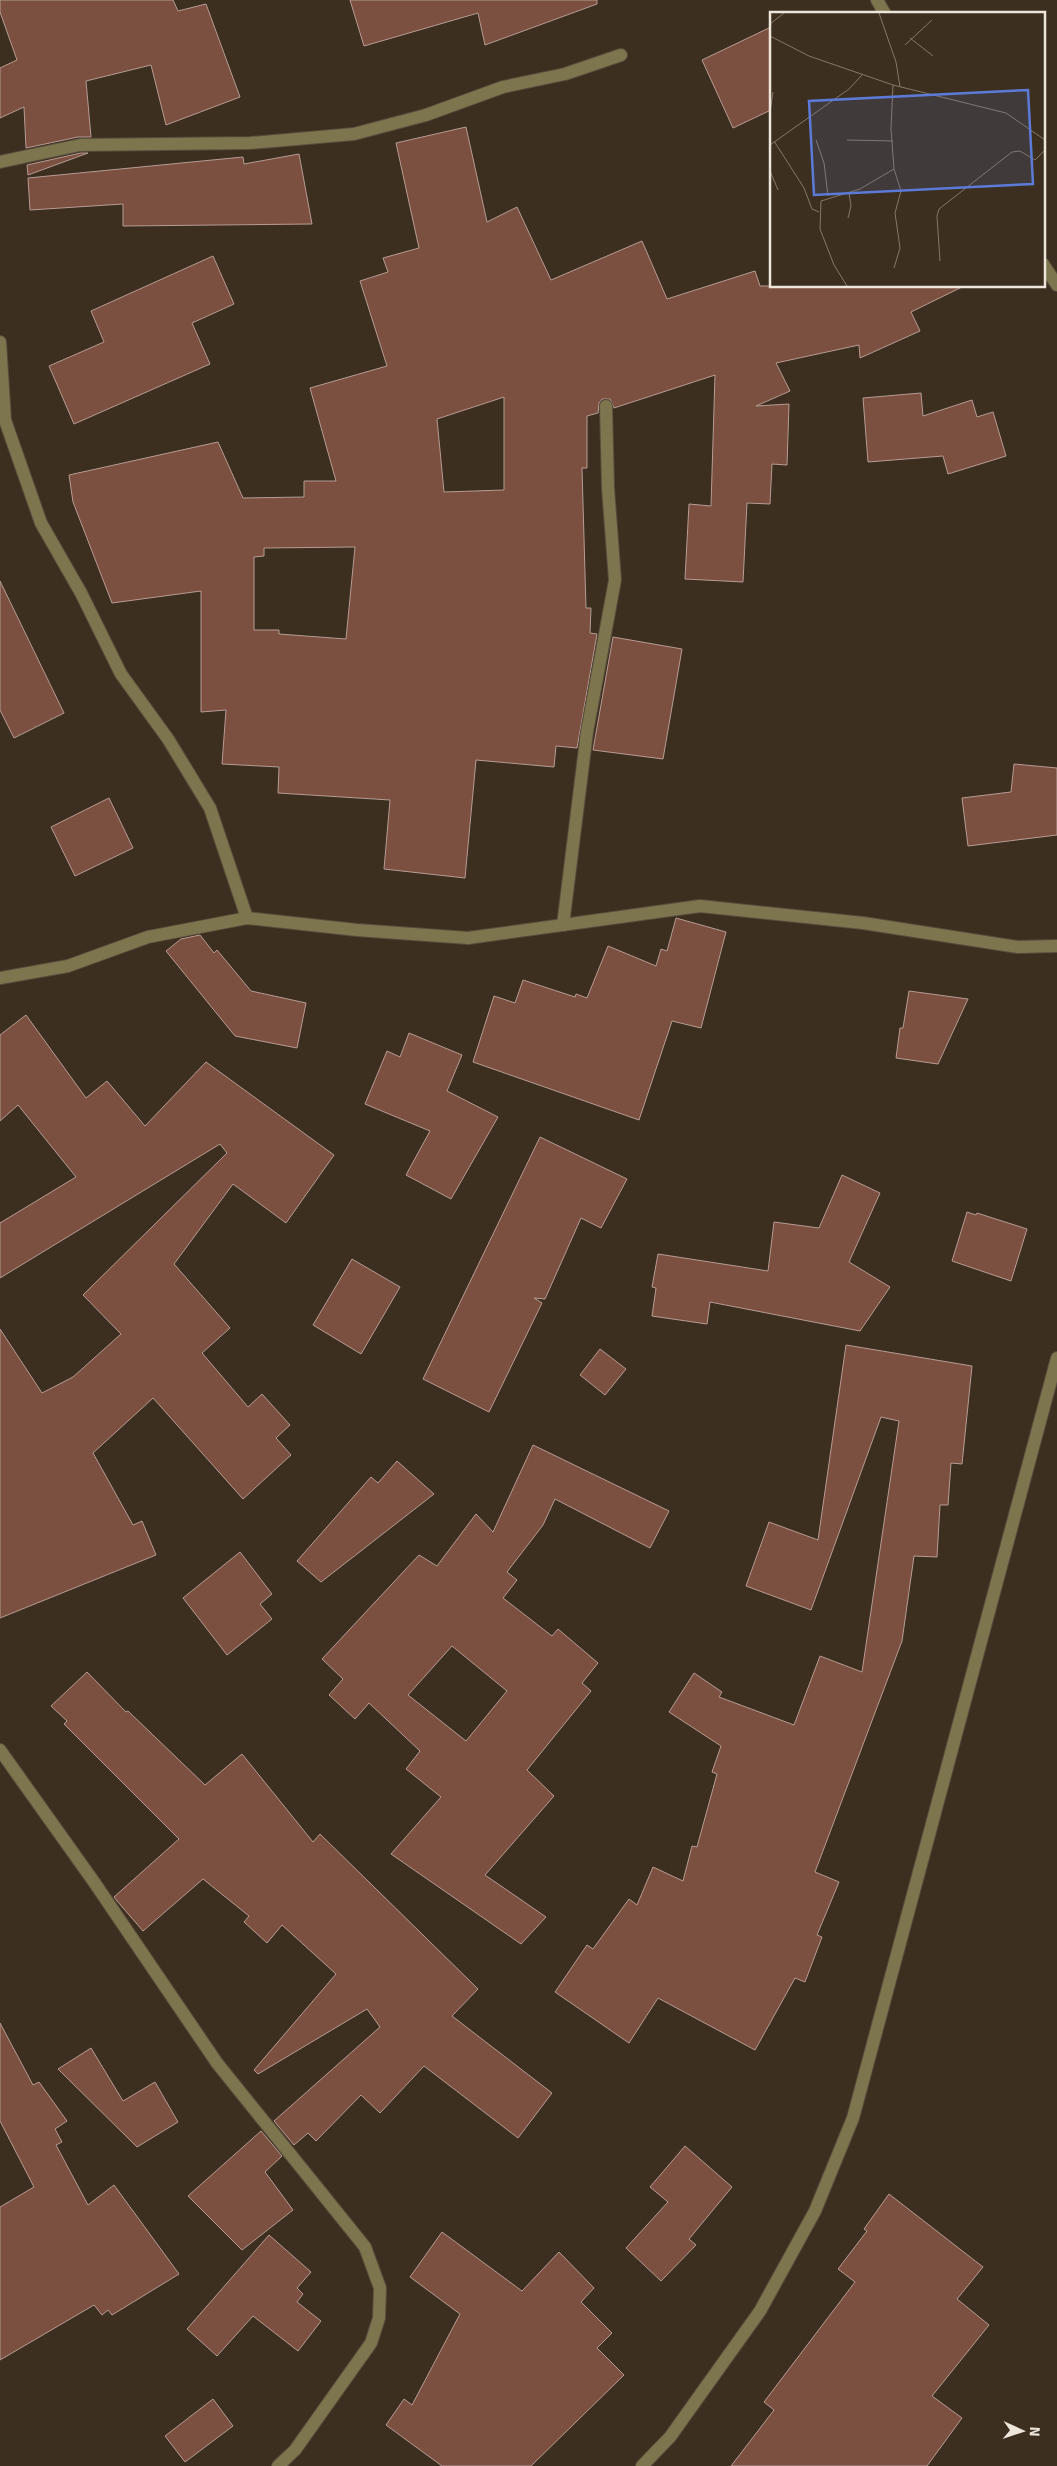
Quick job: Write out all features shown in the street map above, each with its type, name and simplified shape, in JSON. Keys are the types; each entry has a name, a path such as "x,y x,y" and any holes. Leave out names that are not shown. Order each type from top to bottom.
{"street":[{"path":"877,0 884,12"},
{"path":"0,162 80,146 250,143 354,134 426,115 503,87 565,74 621,55"},
{"path":"1044,266 1057,285"},
{"path":"0,342 2,400 5,420 41,524 81,593 121,674 168,740 210,808 247,918"},
{"path":"563,925 587,732 615,580 608,488 606,406"},
{"path":"0,978 68,966 148,937 247,918 356,930 468,938 700,906 863,922 1018,947 1057,946"},
{"path":"642,2466 670,2437 760,2311 815,2211 853,2118 1057,1358"},
{"path":"0,1750 94,1882 217,2063 365,2247 380,2288 379,2318 371,2343 295,2450 278,2466"}],"building":[{"path":"0,0 173,0 178,11 206,4 240,97 166,125 151,65 86,81 91,137 78,137 26,148 24,107 0,118 0,68 17,60 0,12"},
{"path":"350,0 597,0 597,4 485,45 478,13 364,46"},
{"path":"770,27 770,110 733,128 702,60"},
{"path":"466,127 487,222 517,207 551,280 642,241 667,299 755,271 760,286 770,286 770,288 960,288 911,312 920,331 860,358 859,345 776,363 790,391 756,406 789,404 787,465 772,464 770,504 747,503 743,582 685,579 689,504 711,506 715,375 614,408 610,399 602,399 599,403 598,413 587,416 587,468 582,468 586,608 591,608 590,633 597,634 577,748 556,746 554,767 476,760 465,878 384,869 390,800 278,793 279,767 222,764 226,710 201,712 201,591 112,603 73,502 69,475 218,442 243,498 304,497 304,481 336,481 310,388 387,366 360,281 388,272 383,258 419,248 396,143","holes":["504,397 504,490 444,492 437,419","355,547 346,639 279,634 279,630 254,630 254,557 264,556 264,548"]},
{"path":"88,153 28,175 27,165"},
{"path":"299,154 312,224 123,226 123,204 30,210 28,178 243,157 244,164"},
{"path":"213,256 234,304 192,323 210,364 74,424 49,366 104,342 91,311"},
{"path":"921,393 923,416 972,400 977,417 993,412 1006,456 948,474 943,456 868,462 863,398"},
{"path":"0,581 64,713 14,738 0,710"},
{"path":"613,637 682,649 663,759 593,750"},
{"path":"1014,764 1057,768 1057,835 968,846 962,798 1011,792"},
{"path":"109,798 133,848 75,876 51,827"},
{"path":"676,918 726,932 701,1028 672,1021 639,1120 473,1062 494,996 515,1003 523,980 575,997 576,994 587,998 608,946 656,966 661,949 667,951"},
{"path":"200,935 214,953 217,950 251,991 306,1003 297,1048 235,1036 166,951 181,939"},
{"path":"909,991 968,999 938,1064 896,1058 900,1028 903,1028"},
{"path":"26,1015 86,1098 107,1081 145,1126 206,1062 334,1155 286,1223 233,1184 174,1264 230,1328 202,1353 248,1407 262,1394 290,1425 276,1438 291,1455 243,1499 153,1398 93,1453 133,1525 142,1521 156,1555 0,1618 0,1329 42,1393 73,1377 121,1334 83,1295 227,1153 220,1144 0,1278 0,1223 76,1177 18,1105 0,1121 0,1035"},
{"path":"409,1033 462,1055 447,1091 498,1117 451,1199 406,1175 430,1131 365,1104 387,1051 400,1057"},
{"path":"540,1137 627,1179 601,1228 581,1218 545,1299 534,1298 542,1303 489,1412 423,1379"},
{"path":"842,1175 880,1193 849,1262 890,1287 860,1331 710,1302 707,1324 652,1316 656,1288 652,1287 658,1254 768,1271 774,1222 819,1228"},
{"path":"967,1212 976,1215 977,1213 1027,1229 1011,1281 952,1261"},
{"path":"352,1259 400,1287 361,1354 313,1325"},
{"path":"846,1345 972,1366 962,1464 951,1463 948,1505 940,1505 937,1557 914,1556 902,1641 815,1872 839,1882 817,1935 822,1937 805,1982 795,1978 755,2050 658,1998 629,2043 555,1992 587,1945 593,1949 629,1899 637,1905 653,1867 683,1881 692,1846 697,1847 717,1774 712,1772 721,1746 669,1712 694,1673 722,1692 719,1697 794,1725 820,1656 862,1672 899,1421 881,1417 811,1610 746,1586 769,1522 818,1540"},
{"path":"600,1349 626,1369 605,1395 580,1375"},
{"path":"533,1445 669,1511 650,1548 555,1499 543,1525 507,1572 517,1580 503,1598 552,1636 558,1629 598,1663 582,1683 591,1691 527,1770 554,1796 485,1875 546,1917 521,1944 391,1854 441,1797 406,1769 420,1751 369,1703 355,1719 329,1695 343,1679 322,1659 419,1555 437,1566 476,1514 493,1532","holes":["452,1646 507,1691 466,1741 408,1695"]},
{"path":"397,1461 434,1494 321,1582 297,1561 371,1477 378,1483"},
{"path":"240,1552 272,1594 260,1604 272,1619 227,1655 183,1598"},
{"path":"87,1672 126,1712 128,1711 205,1785 242,1754 313,1842 320,1834 478,1989 452,2016 552,2093 518,2138 424,2066 380,2113 361,2095 316,2141 308,2133 294,2145 274,2121 380,2027 367,2009 258,2074 254,2070 336,1974 282,1925 267,1943 244,1922 249,1916 203,1879 143,1931 117,1901 114,1897 179,1839 64,1724 67,1721 51,1706"},
{"path":"0,2023 33,2085 39,2082 67,2121 55,2129 62,2142 56,2145 88,2205 114,2185 179,2274 112,2315 108,2310 102,2315 94,2305 0,2360 0,2207 34,2187 0,2121"},
{"path":"91,2048 123,2101 155,2082 178,2122 137,2147 58,2069"},
{"path":"261,2131 282,2156 265,2172 293,2210 242,2250 188,2196"},
{"path":"685,2146 732,2187 689,2239 696,2245 661,2281 626,2248 668,2202 650,2187"},
{"path":"889,2194 983,2267 957,2299 989,2325 932,2396 962,2418 927,2466 731,2466 774,2410 764,2402 855,2282 838,2269 867,2231 864,2229"},
{"path":"442,2232 522,2291 559,2252 594,2288 581,2302 612,2333 597,2348 624,2375 531,2466 442,2466 386,2425 404,2399 412,2405 460,2314 410,2277"},
{"path":"269,2235 311,2272 297,2288 303,2294 297,2302 321,2321 298,2351 253,2316 217,2356 187,2329"},
{"path":"213,2399 233,2426 185,2462 165,2436"}]}
